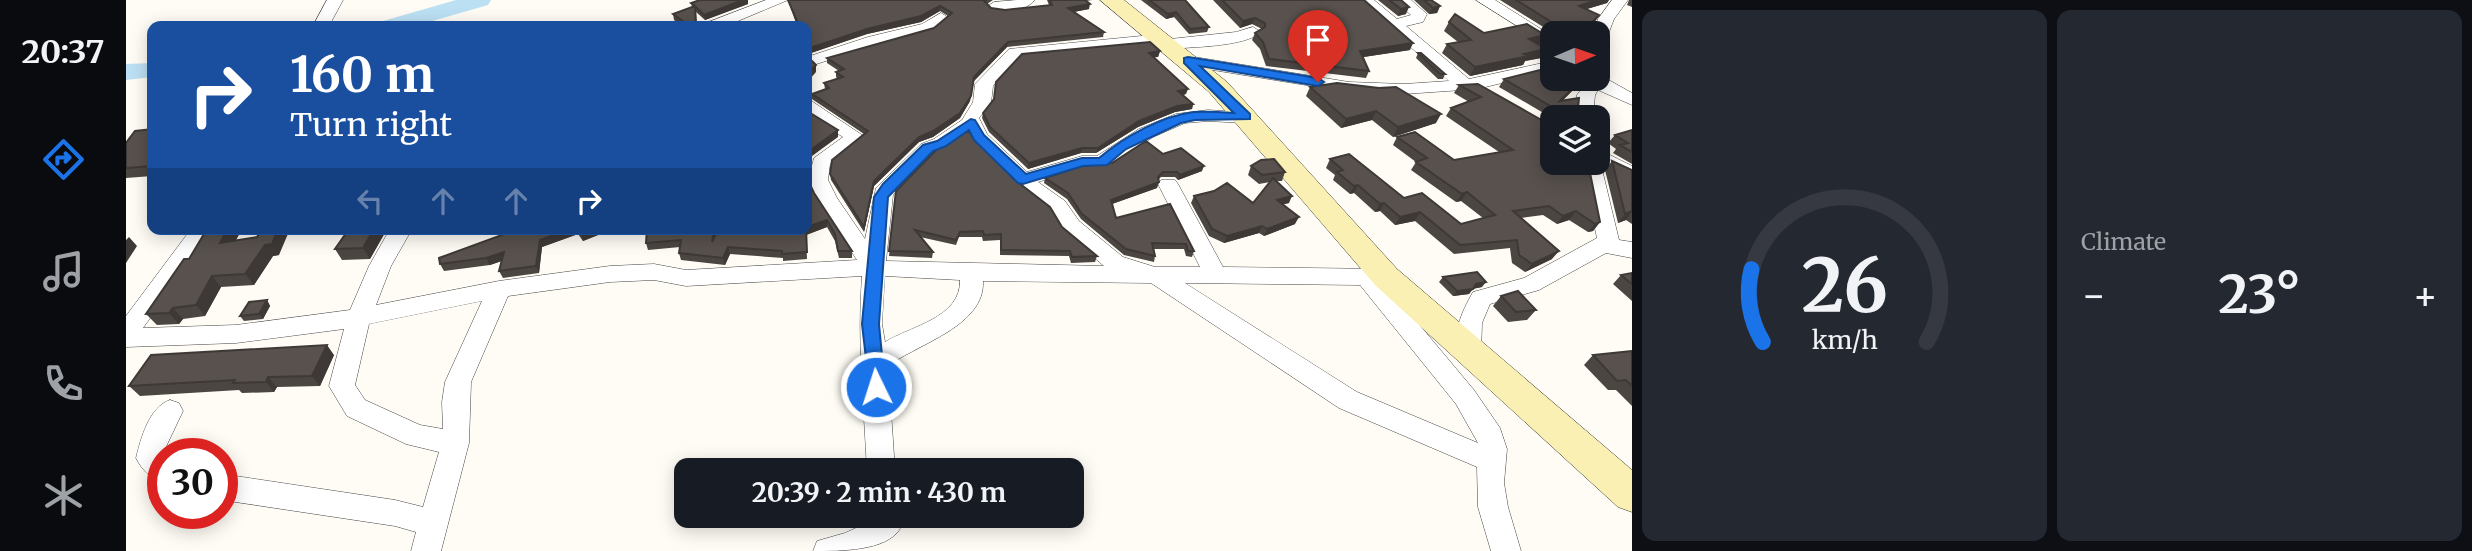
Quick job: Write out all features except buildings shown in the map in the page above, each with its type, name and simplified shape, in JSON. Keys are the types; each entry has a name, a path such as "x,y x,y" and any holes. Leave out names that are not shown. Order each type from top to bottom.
{"street":[{"path":"725,21 780,0"},
{"path":"994,7 1017,7 1027,0"},
{"path":"1111,0 1173,48 1245,117 1376,277 1465,397 1490,436 1493,449 1490,482 1493,508 1506,551"},
{"path":"1365,0 1471,84 1500,98"},
{"path":"1396,24 1417,19 1419,14 1402,0"},
{"path":"1484,0 1540,35"},
{"path":"1605,21 1620,0"},
{"path":"812,60 874,40 927,28 941,18"},
{"path":"1253,32 1173,48 1015,53 1009,62 984,83 982,103 972,114 971,122 979,137 1023,180 1058,206 1072,226 1115,263 1156,275 1248,338 1348,400 1492,461"},
{"path":"1173,48 1349,87 1404,89 1471,84 1540,69"},
{"path":"1610,85 1628,95"},
{"path":"812,111 856,137 821,162 818,180 827,199 874,268"},
{"path":"1023,180 1082,162 1102,162 1121,146 1177,120 1195,116 1245,117"},
{"path":"880,458 870,324 877,226 883,192 928,148 941,144 971,122"},
{"path":"1610,162 1632,174"},
{"path":"1469,353 1470,323 1481,298 1531,284 1608,240 1594,175"},
{"path":"1168,184 1216,276"},
{"path":"126,336 199,235"},
{"path":"397,235 382,260 357,319 342,386 356,408 416,436 455,443"},
{"path":"1603,245 1632,250"},
{"path":"126,336 236,334 357,319 499,289 610,274 654,272 686,278 829,268 874,268 971,272 1376,277 1469,353 1632,494"},
{"path":"875,362 907,341 947,323 960,313 974,288 971,272"},
{"path":"426,551 455,443 458,382 499,289"},
{"path":"155,438 170,411"},
{"path":"238,489 395,513 433,523"},
{"path":"828,551 849,547 885,532"}],"waterway":[{"path":"408,21 480,0"},
{"path":"126,72 147,70"}],"route":[{"path":"876,387 870,324 881,197 928,148 941,144 971,122 979,137 1023,180 1082,162 1102,162 1121,146 1177,120 1195,116 1245,117 1188,61 1318,82"}]}
